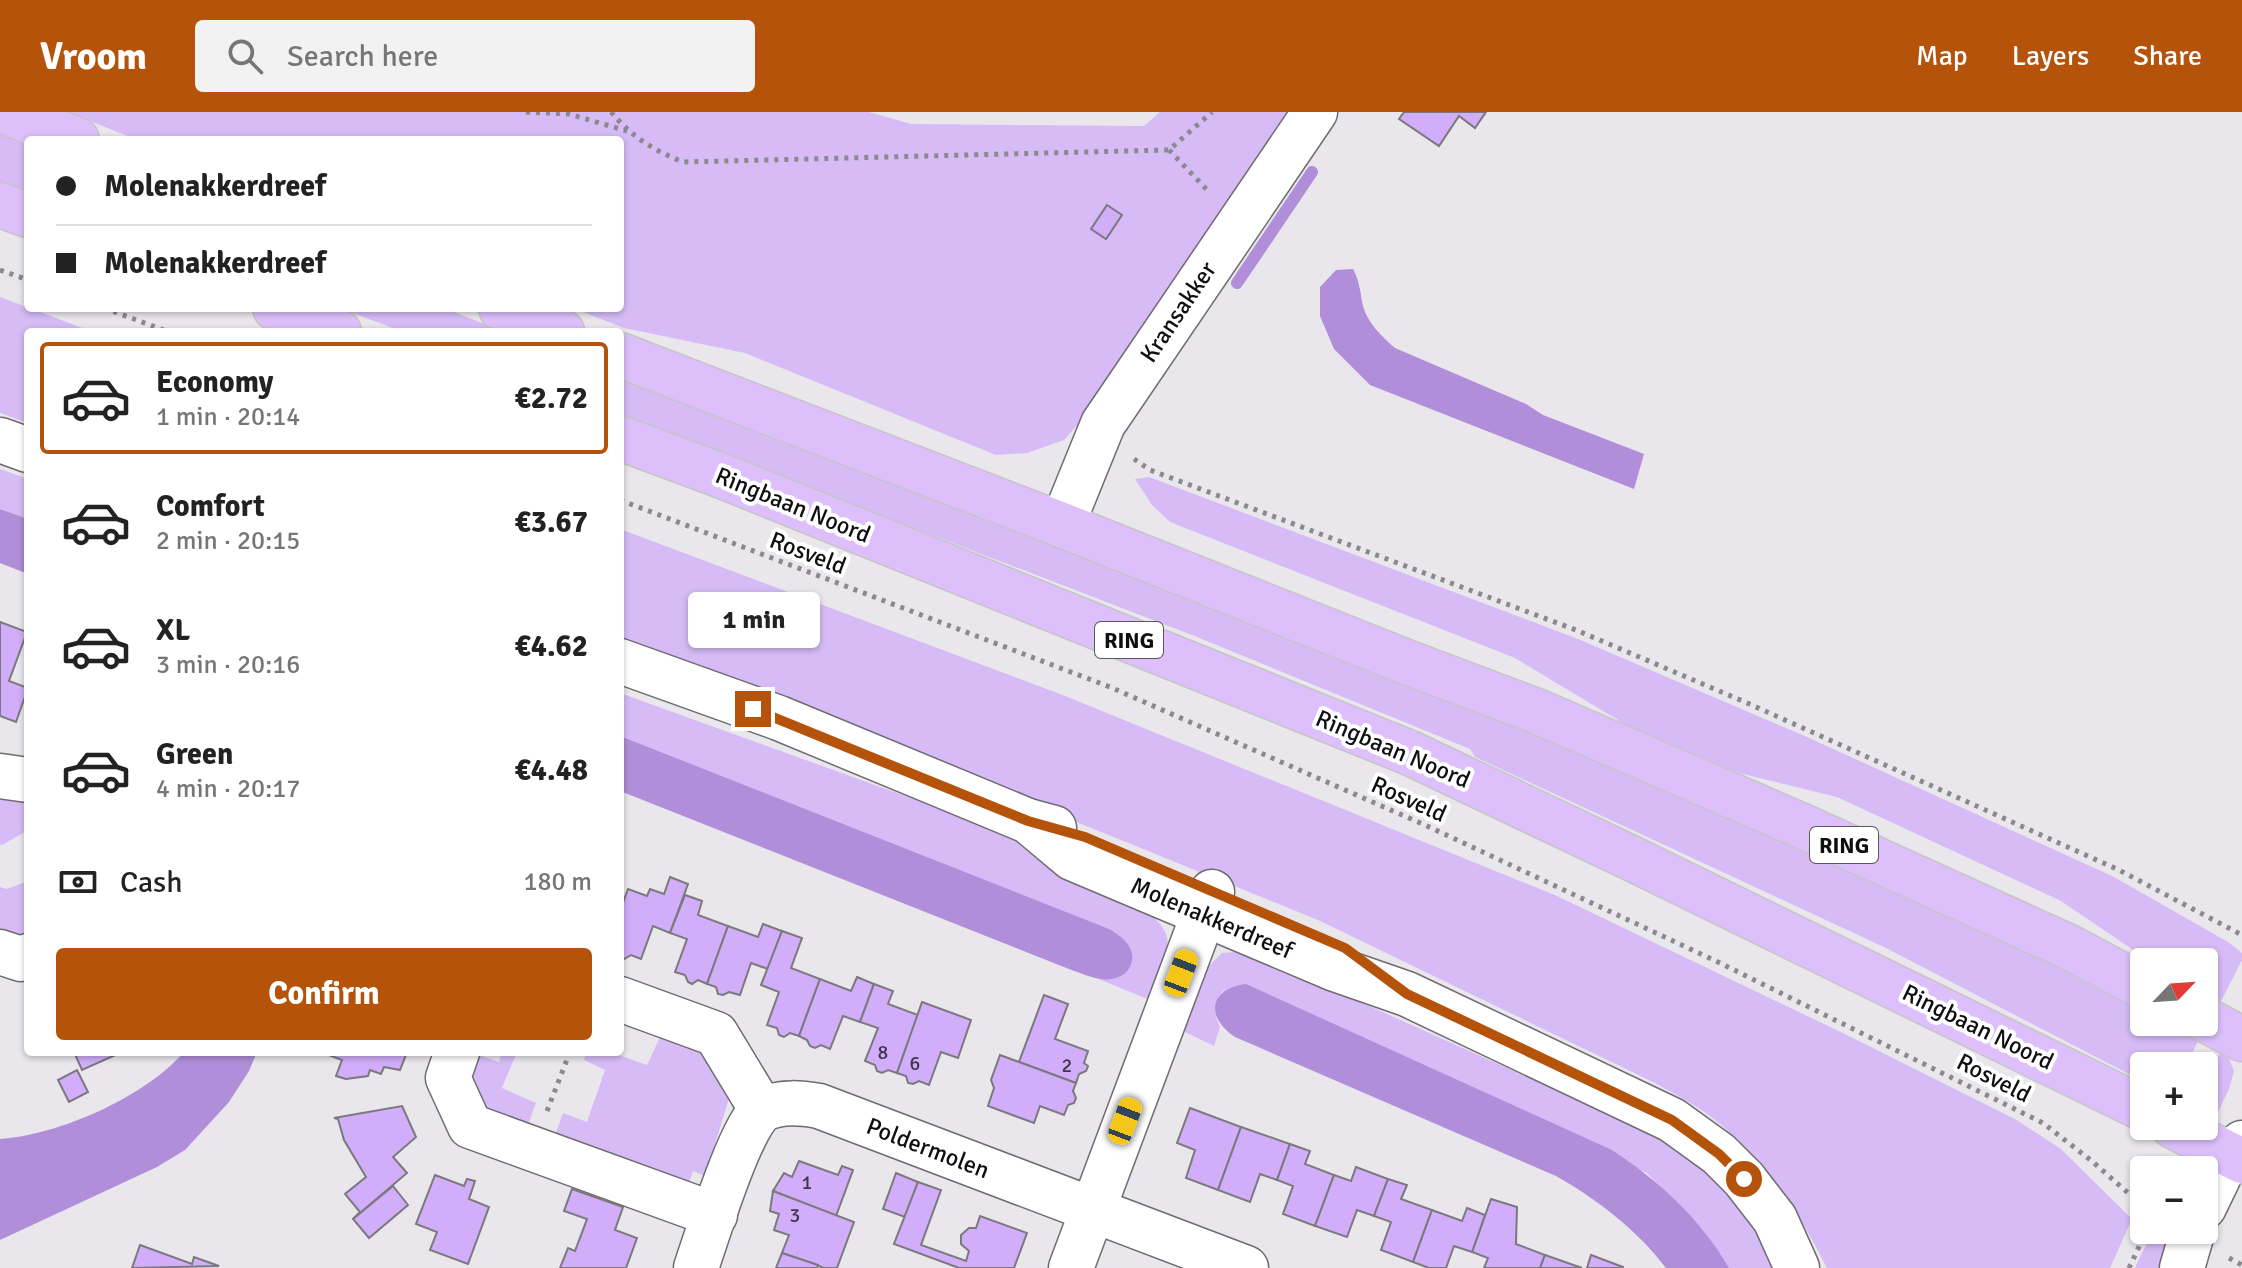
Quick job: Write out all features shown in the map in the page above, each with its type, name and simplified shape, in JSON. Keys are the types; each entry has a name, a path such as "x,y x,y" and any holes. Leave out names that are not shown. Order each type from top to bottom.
{"main road":[{"path":"6,112 67,136"},
{"path":"0,205 24,214"},
{"path":"286,312 328,328"},
{"path":"511,312 552,328"},
{"name":"RING","path":"624,357 1539,712 1809,829 2069,947 2130,980"},
{"name":"Ringbaan Noord","path":"624,440 1410,753 2130,1102"},
{"path":"2218,1026 2242,1039"},
{"path":"2207,1140 2238,1153"}],"street":[{"name":"Kransakker","path":"1062,525 1103,424 1315,112"},
{"path":"0,440 24,449"},
{"name":"Molenakkerdreef","path":"624,662 779,718 1028,821 1072,858 1208,903 1335,969 1407,994 1672,1120 1719,1154 1744,1179 1775,1219 1797,1268"},
{"path":"0,776 24,779"},
{"path":"1071,1268 1208,903"},
{"path":"0,952 24,958"},
{"path":"624,1000 716,1034 762,1110 746,1130 696,1268"},
{"path":"456,1056 448,1078 470,1126 715,1215"},
{"name":"Poldermolen","path":"762,1110 792,1102 819,1106 1246,1268"},
{"path":"2218,1185 2238,1153"},
{"path":"2182,1268 2189,1244"}],"path":[{"path":"526,112 569,114 628,132"},
{"path":"611,112 628,132 654,151 683,162 1169,150 1212,112"},
{"path":"1169,150 1238,223"},
{"path":"0,270 24,279"},
{"path":"115,312 158,328"},
{"path":"1129,449 1138,464 1150,470 1576,630 1745,702 2119,870 2242,935"},
{"name":"Rosveld","path":"624,502 1110,687 1425,825 1718,962 2043,1123 2130,1194"},
{"path":"533,1149 568,1056"},
{"path":"2129,1268 2140,1244"}],"shaded area":[{"path":"67,112 869,112 911,124 1144,126 1160,112 1287,112 1086,415 1064,440 1027,453 996,455 745,353 624,328 583,312 624,312 624,136 128,136"},
{"path":"0,133 24,142 24,193 0,184"},
{"path":"1353,269 1368,318 1395,348 1526,404 1543,415 1644,454 1634,489 1370,385 1334,349 1320,316 1320,287 1336,270"},
{"path":"0,297 24,306 24,312 40,312 82,328 24,328 24,422 0,413"},
{"path":"350,312 454,312 495,328 393,328"},
{"path":"624,379 1657,781 1907,888 2130,1006 2130,1036 2192,1036 2199,1039 2193,1052 2130,1052 2130,1075 1886,948 1475,757 1470,749 1197,637 624,417"},
{"path":"0,469 24,478 24,518 0,509"},
{"path":"1149,477 1578,639 1807,737 2114,877 2228,942 2242,953 2242,960 2221,1001 2218,999 2218,948 2130,948 2061,901 1837,797 1739,773 1628,726 1515,658 1170,522 1152,505 1135,479"},
{"path":"0,509 24,518 24,572 0,563"},
{"path":"624,530 1060,694 1557,896 2015,1119 2061,1149 2130,1217 2130,1223 2110,1268 1827,1268 1791,1205 1746,1148 1710,1116 1657,1084 1318,920 624,639"},
{"path":"624,694 983,824 1132,902 1160,924 1166,934 1167,956 1150,1000 1096,978 1112,979 624,738"},
{"path":"624,738 1109,929 1122,938 1132,952 1129,969 1119,977 1102,979 1074,971 624,793"},
{"path":"0,792 24,801 24,830 0,844"},
{"path":"24,883 24,940 0,934 0,887 7,889"},
{"path":"1247,951 1656,1135 1696,1160 1760,1228 1777,1268 1729,1268 1703,1230 1647,1173 1223,991 1216,1009 1220,1027 1214,1046 1183,1031 1207,968 1222,953"},
{"path":"1246,984 1612,1150 1646,1174 1692,1217 1729,1268 1666,1268 1616,1216 1556,1176 1235,1037 1219,1021 1215,1005 1224,992"},
{"path":"662,1033 705,1050 733,1086 705,1176 693,1171 686,1191 554,1138 563,1113 587,1122 605,1070 584,1060 586,1056 621,1056 647,1065"},
{"path":"2220,1053 2229,1059 2234,1071 2218,1112"},
{"path":"180,1056 255,1056 229,1102 185,1150 157,1167 0,1240 0,1139 48,1130 100,1111 147,1084"},
{"path":"472,1056 499,1062 501,1056 515,1056 502,1088 536,1103 526,1130 475,1111 462,1083"},
{"path":"2148,1244 2173,1244 2164,1268 2135,1268"}],"building":[{"path":"1404,112 1486,112 1475,128 1459,116 1439,146 1399,119"},
{"path":"1107,205 1122,215 1106,239 1091,229"},
{"path":"0,622 24,631 24,640 9,681 24,687 24,699 16,722 0,716"},
{"path":"670,877 688,884 670,933 653,926 641,959 631,955 624,959 624,900 628,889 647,896 650,889 664,894"},
{"path":"685,895 702,901 698,915 728,926 707,984 698,980 692,984 685,975 675,972 687,939 670,933"},
{"path":"763,924 782,931 768,969 751,963 740,995 729,992 718,994 716,987 707,984 728,926 758,937"},
{"path":"782,931 802,938 791,968 820,979 799,1036 790,1033 784,1037 779,1035 777,1028 767,1025 779,992 761,985"},
{"path":"857,977 874,984 860,1022 843,1016 830,1049 821,1045 815,1048 810,1046 807,1040 799,1036 820,979 851,991"},
{"path":"874,984 893,991 888,1004 918,1015 897,1073 888,1070 882,1073 877,1071 875,1065 865,1061 878,1028 860,1022"},
{"path":"1044,995 1068,1004 1055,1039 1088,1051 1084,1063 1088,1066 1086,1071 1079,1074 1076,1083 1019,1062"},
{"path":"922,1002 971,1020 958,1058 941,1052 929,1085 919,1081 908,1083 906,1076 897,1073"},
{"path":"1000,1055 1076,1083 1074,1103 1068,1105 1064,1115 1040,1106 1034,1123 988,1106 994,1088 991,1080"},
{"path":"76,1056 113,1056 82,1070"},
{"path":"331,1056 405,1056 400,1070 384,1067 381,1074 370,1070 368,1076 346,1079 336,1076 342,1060"},
{"path":"77,1070 88,1092 69,1102 58,1080"},
{"path":"402,1106 416,1137 393,1157 407,1173 353,1219 360,1212 345,1194 366,1177 344,1140 338,1119 334,1118"},
{"path":"1190,1108 1241,1127 1218,1190 1186,1178 1195,1150 1177,1143"},
{"path":"1241,1127 1290,1144 1277,1180 1260,1174 1250,1202 1218,1190"},
{"path":"1290,1144 1310,1151 1305,1164 1334,1175 1315,1226 1283,1214 1293,1186 1277,1180"},
{"path":"799,1161 838,1175 842,1166 853,1170 836,1216 773,1191 784,1173 792,1177"},
{"path":"1356,1167 1388,1179 1374,1216 1357,1210 1347,1237 1315,1226 1334,1175 1351,1181"},
{"path":"896,1173 918,1182 905,1217 883,1209"},
{"path":"435,1175 464,1186 467,1179 475,1181 469,1199 489,1207 468,1264 430,1250 437,1232 416,1224"},
{"path":"1388,1179 1407,1185 1401,1199 1432,1210 1413,1262 1381,1250 1391,1222 1374,1216"},
{"path":"918,1182 941,1190 921,1245 966,1261 969,1251 961,1244 961,1235 969,1228 976,1228 980,1216 1027,1233 1014,1268 959,1268 894,1244"},
{"path":"393,1186 408,1205 369,1238 353,1219"},
{"path":"572,1189 623,1207 615,1230 637,1238 626,1268 560,1268 568,1248 575,1251 587,1219 564,1211"},
{"path":"773,1191 854,1222 837,1268 824,1268 782,1253 789,1235 774,1230 779,1214 770,1211"},
{"path":"1491,1199 1517,1207 1516,1244 1545,1255 1540,1268 1484,1268 1488,1258 1472,1252"},
{"path":"1467,1208 1485,1215 1472,1252 1454,1246 1446,1268 1429,1268 1413,1262 1432,1210 1462,1221"},
{"path":"140,1245 192,1264 194,1257 219,1266 132,1268"},
{"path":"782,1253 818,1265 817,1268 776,1268"},
{"path":"1545,1255 1582,1268 1540,1268"},
{"path":"1591,1255 1623,1267 1623,1268 1587,1268"}],"waterway":[{"path":"1237,283 1312,172"}],"route":[{"path":"753,709 1028,821 1085,837 1345,948 1407,994 1672,1120 1719,1154 1744,1179"}]}
